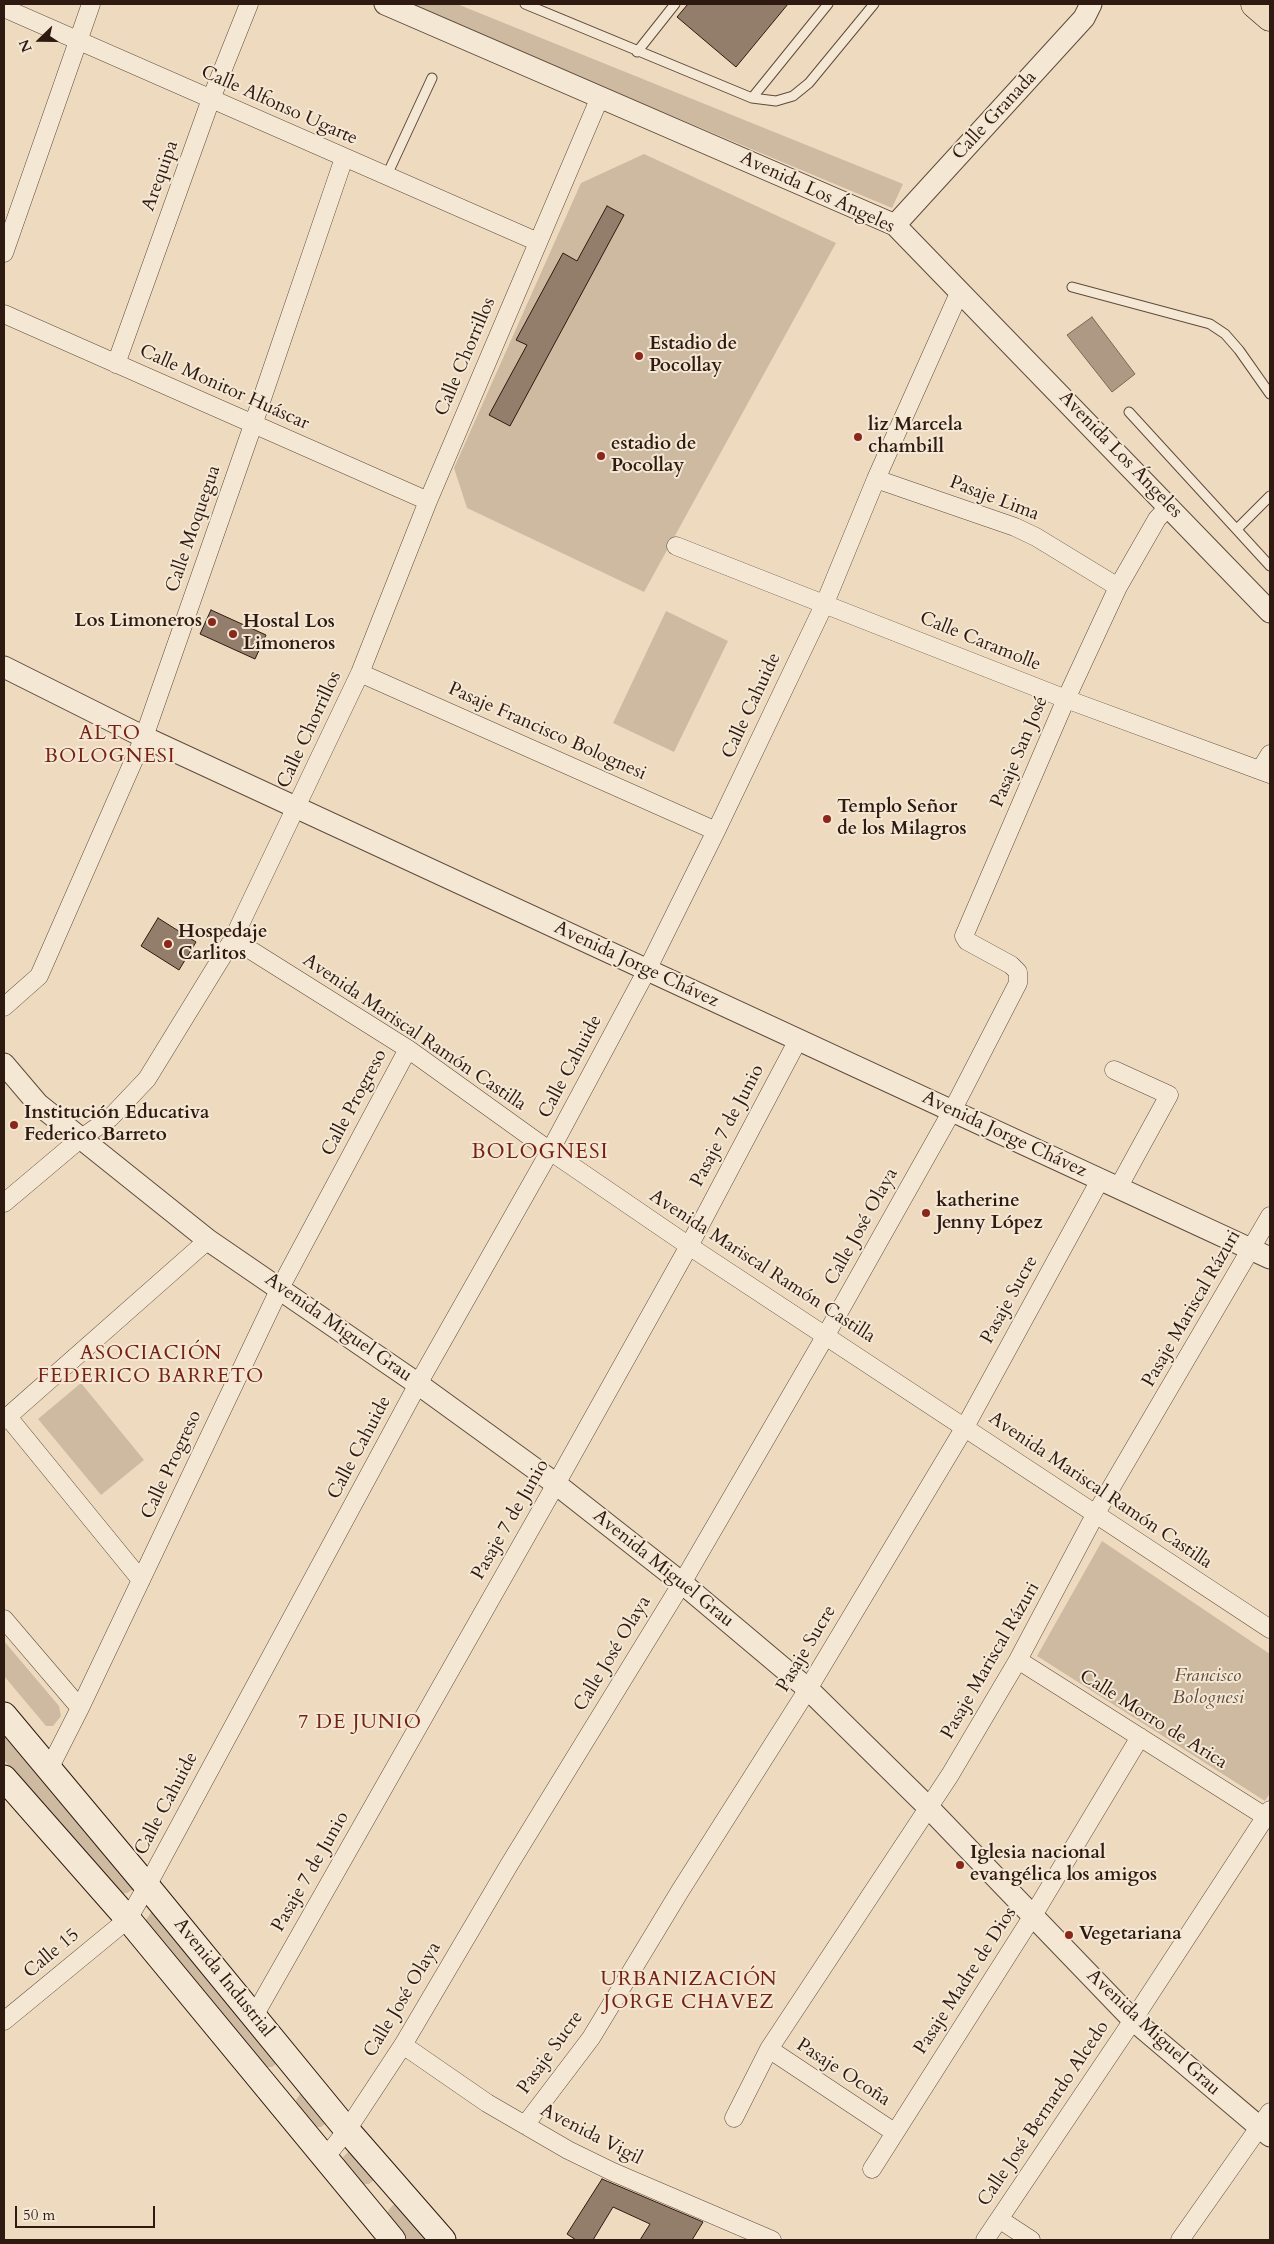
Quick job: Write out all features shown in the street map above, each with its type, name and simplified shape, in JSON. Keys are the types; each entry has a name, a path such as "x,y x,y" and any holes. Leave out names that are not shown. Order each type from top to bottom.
{"main road":[{"path":"1255,4 1270,17"},
{"name":"Avenida Industrial","path":"4,1715 347,2130 443,2240"},
{"name":"Avenida Industrial","path":"4,1778 128,1919 393,2240"},
{"path":"272,2093 298,2070"},
{"path":"367,2209 394,2184"}],"street":[{"path":"4,252 91,4"},
{"name":"Arequipa","path":"116,364 211,99 249,4"},
{"name":"Avenida Los Ángeles","path":"385,4 895,225 1270,612"},
{"name":"Calle Granada","path":"895,225 1084,18 1091,4"},
{"name":"Calle Alfonso Ugarte","path":"4,8 538,242"},
{"name":"Calle Chorrillos","path":"4,1203 80,1139 110,1118 147,1079 233,939 360,673 428,501 600,97"},
{"name":"Calle Moquegua","path":"4,1007 39,976 144,737 344,158"},
{"name":"Calle Cahuide","path":"128,1919 418,1384 550,1151 647,970 825,603 876,479 960,291"},
{"name":"Calle Monitor Huáscar","path":"4,314 428,501"},
{"name":"Pasaje Lima","path":"876,479 1015,527 1036,537 1118,587"},
{"name":"Pasaje San José","path":"967,941 964,936 966,930 1066,699 1118,587 1157,519 1169,506"},
{"name":"Calle Caramolle","path":"676,546 1066,699 1265,772"},
{"name":"Avenida Jorge Chávez","path":"4,667 144,737 1261,1254"},
{"name":"Pasaje Francisco Bolognesi","path":"360,673 716,831"},
{"path":"1265,772 1270,754"},
{"name":"Avenida Mariscal Ramón Castilla","path":"233,939 408,1050 550,1151 689,1246 1270,1629"},
{"name":"Calle José Olaya","path":"325,2158 347,2130 403,2045 509,1865 682,1583 826,1335 952,1111 1018,984 1018,972 1011,965 967,941"},
{"name":"Pasaje 7 de Junio","path":"254,2016 689,1246 798,1040"},
{"name":"Calle Progreso","path":"49,1769 80,1708 280,1288 408,1050"},
{"name":"Avenida Miguel Grau","path":"4,1064 38,1104 208,1240 418,1384 556,1484 682,1583 808,1688 928,1806 1032,1917 1133,2020 1267,2126"},
{"name":"Pasaje Sucre","path":"525,2125 591,2038 680,1891 808,1688 1109,1184 1169,1095 1114,1070"},
{"name":"Pasaje Mariscal Rázuri","path":"734,2118 769,2049 950,1775 1018,1660 1095,1515 1261,1254 1270,1216"},
{"path":"141,1580 6,1418 208,1240"},
{"path":"4,1619 80,1708"},
{"name":"Calle Morro de Arica","path":"1018,1660 1140,1737 1268,1813"},
{"name":"Pasaje Madre de Dios","path":"872,2168 1032,1917 1140,1737"},
{"name":"Calle José Bernardo Alcedo","path":"985,2240 1133,2020 1268,1813"},
{"name":"Calle 15","path":"4,2021 128,1919"},
{"name":"Avenida Vigil","path":"403,2045 487,2103 568,2150 613,2172 772,2240"},
{"name":"Pasaje Ocoña","path":"769,2049 894,2132"},
{"path":"1180,2240 1267,2126"},
{"path":"999,2219 1031,2240"}],"lane":[{"path":"525,4 752,98 776,101 793,96 809,83 874,4"},
{"path":"637,52 675,4"},
{"path":"752,98 828,4"},
{"path":"387,175 432,78"},
{"path":"1072,287 1210,324 1225,334 1239,350 1270,394"},
{"path":"1129,412 1270,566"},
{"path":"1237,529 1270,496"}],"green space":[{"path":"405,4 457,4 903,184 892,208"},
{"name":"Estadio de Pocollay","path":"644,154 836,243 644,592 467,508 454,468 581,183"},
{"path":"666,611 728,641 674,752 613,723"},
{"path":"81,1383 144,1460 101,1495 38,1419"},
{"name":"Francisco Bolognesi","path":"1102,1541 1270,1654 1270,1793 1265,1801 1037,1656"},
{"path":"4,1641 59,1706 61,1716 53,1726 46,1726 4,1676"},
{"path":"4,1725 134,1889 127,1893 115,1894 4,1760"},
{"path":"152,1911 279,2062 272,2067 260,2067 148,1932 146,1920"},
{"path":"306,2093 327,2122 321,2127 314,2127 297,2107 296,2100 300,2094"},
{"path":"354,2150 375,2179 369,2184 362,2184 345,2165 343,2157 349,2151"},
{"path":"399,2204 429,2240 408,2240 389,2218 388,2211 393,2205"}],"shaded area":[{"path":"1092,317 1135,374 1112,392 1067,335"}],"building":[{"path":"688,4 788,4 736,67 677,17"},
{"path":"607,206 624,215 510,426 489,415 527,345 516,340 563,253 577,261"},
{"name":"Hostal Los Limoneros","path":"211,610 266,635 255,659 200,634"},
{"path":"158,918 196,942 179,970 141,946"},
{"path":"602,2179 703,2222 692,2240 640,2240 650,2224 613,2207 593,2240 576,2240 567,2234"}],"place":[{"name":"Estadio de Pocollay","path":"639,356"},
{"name":"liz Marcela chambill","path":"858,437"},
{"name":"estadio de Pocollay","path":"601,456"},
{"name":"Los Limoneros","path":"212,622"},
{"name":"Hostal Los Limoneros","path":"233,634"},
{"name":"Templo Señor de los Milagros","path":"827,819"},
{"name":"Hospedaje Carlitos","path":"168,944"},
{"name":"Institución Educativa Federico Barreto","path":"14,1125"},
{"name":"katherine Jenny López","path":"926,1213"},
{"name":"Iglesia nacional evangélica los amigos","path":"960,1865"},
{"name":"Vegetariana","path":"1069,1935"}],"district":[{"name":"ALTO BOLOGNESI","path":"110,746"},
{"name":"BOLOGNESI","path":"540,1153"},
{"name":"ASOCIACIÓN FEDERICO BARRETO","path":"151,1366"},
{"name":"7 DE JUNIO","path":"360,1723"},
{"name":"URBANIZACIÓN JORGE CHAVEZ","path":"689,1992"}]}
